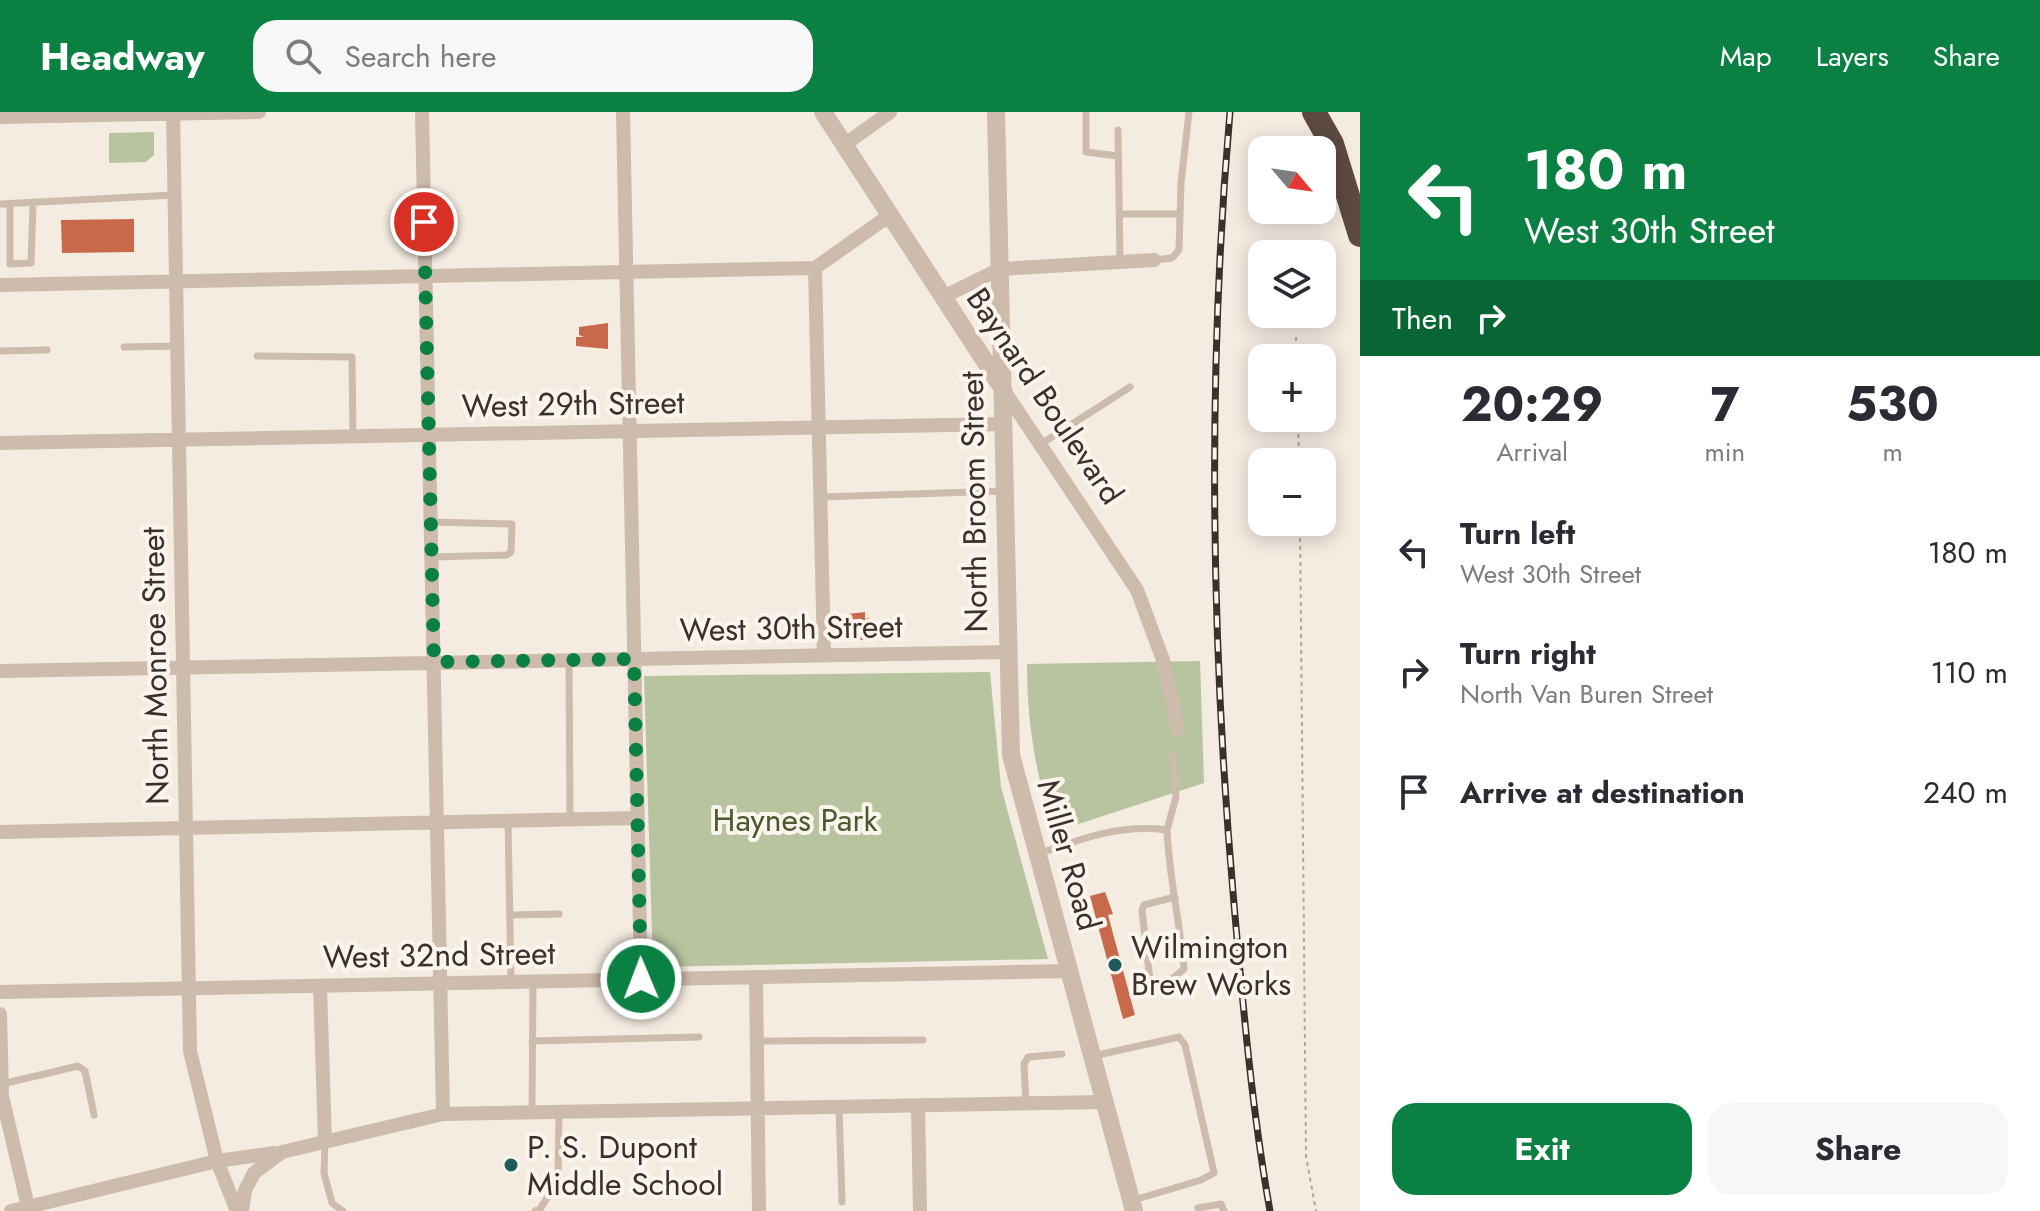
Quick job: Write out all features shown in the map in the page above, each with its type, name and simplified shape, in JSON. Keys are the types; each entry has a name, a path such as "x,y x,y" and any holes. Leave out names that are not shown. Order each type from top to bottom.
{"highway":[{"path":"1314,112 1332,144 1360,235"}],"street":[{"path":"0,117 259,112"},
{"path":"422,112 443,1114"},
{"path":"623,112 641,979"},
{"name":"Baynard Boulevard","path":"823,112 1137,590 1163,660 1178,731"},
{"path":"844,145 890,112"},
{"name":"North Broom Street","path":"996,112 1007,652"},
{"name":"North Monroe Street","path":"173,113 190,1051 217,1161 239,1211"},
{"path":"0,285 815,268 890,215"},
{"path":"943,297 1000,269 1154,260"},
{"path":"815,268 824,655"},
{"name":"West 29th Street","path":"0,443 1003,424"},
{"name":"West 30th Street","path":"0,671 1007,652"},
{"name":"Miller Road","path":"1007,652 1011,755 1133,1206"},
{"path":"0,832 638,818"},
{"name":"West 32nd Street","path":"0,992 1070,971"},
{"path":"756,977 759,1211"},
{"path":"320,986 325,1141"},
{"path":"0,1014 2,1084 28,1209"},
{"path":"11,1211 217,1161 282,1152 443,1114 1105,1102"},
{"path":"918,1107 920,1211"},
{"name":"North Monroe Street","path":"239,1211 254,1173 282,1152"}],"lane":[{"path":"1086,112 1086,152 1118,156"},
{"path":"1154,260 1168,259 1178,253 1189,112"},
{"path":"1118,130 1120,262"},
{"path":"0,204 33,205 48,199 174,195"},
{"path":"10,204 10,264 31,263 33,205"},
{"path":"1119,214 1180,214"},
{"path":"124,347 177,346"},
{"path":"0,351 47,350"},
{"path":"257,356 352,357 353,436"},
{"path":"1041,444 1130,387"},
{"path":"820,497 1004,491"},
{"path":"431,522 512,524 511,552 507,555 432,557"},
{"path":"569,660 570,820"},
{"path":"1173,756 1176,797 1167,830 1168,865 1175,897 1184,969 1167,983 1156,985 1150,981 1142,910 1144,905 1175,897"},
{"path":"508,821 511,982"},
{"path":"1037,854 1121,828 1139,826 1167,830"},
{"path":"510,915 559,914"},
{"path":"532,1113 533,981"},
{"path":"532,1041 699,1037"},
{"path":"1093,1056 1179,1037 1185,1045 1214,1173 1133,1206"},
{"path":"756,1041 923,1040"},
{"path":"1026,1104 1024,1064 1028,1057 1062,1054"},
{"path":"2,1084 78,1066 85,1071 94,1115"},
{"path":"839,1107 842,1202"},
{"path":"535,1211 540,1209 558,1181 559,1112"},
{"path":"325,1141 324,1173 332,1203 343,1211"},
{"path":"1198,1208 1216,1203 1221,1204 1224,1211"}],"path":[{"path":"1296,337 1296,344"},
{"path":"1300,536 1306,1156 1316,1211"}],"green space":[{"path":"154,132 154,155 146,162 109,163 109,133"},
{"path":"1200,661 1204,783 1054,832 1034,749 1027,664"},
{"name":"Haynes Park","path":"990,672 1001,787 1048,959 653,967 644,676"}],"building":[{"path":"134,219 134,252 62,253 61,220"},
{"path":"608,323 608,349 576,346 576,337 584,337 579,335 579,327"},
{"path":"865,612 865,619 870,618 866,624 870,633 865,633 865,640 842,639 842,631 849,631 848,614"},
{"name":"Wilmington Brew Works","path":"1105,892 1113,914 1108,915 1135,1015 1123,1019 1090,896"}],"railway":[{"path":"1230,112 1215,409 1220,707 1237,942 1253,1096 1270,1211"}],"place":[{"name":"Wilmington Brew Works","path":"1115,965"},
{"name":"P. S. Dupont Middle School","path":"511,1165"}],"route":[{"path":"424,222 434,662 634,659 641,979"}]}
